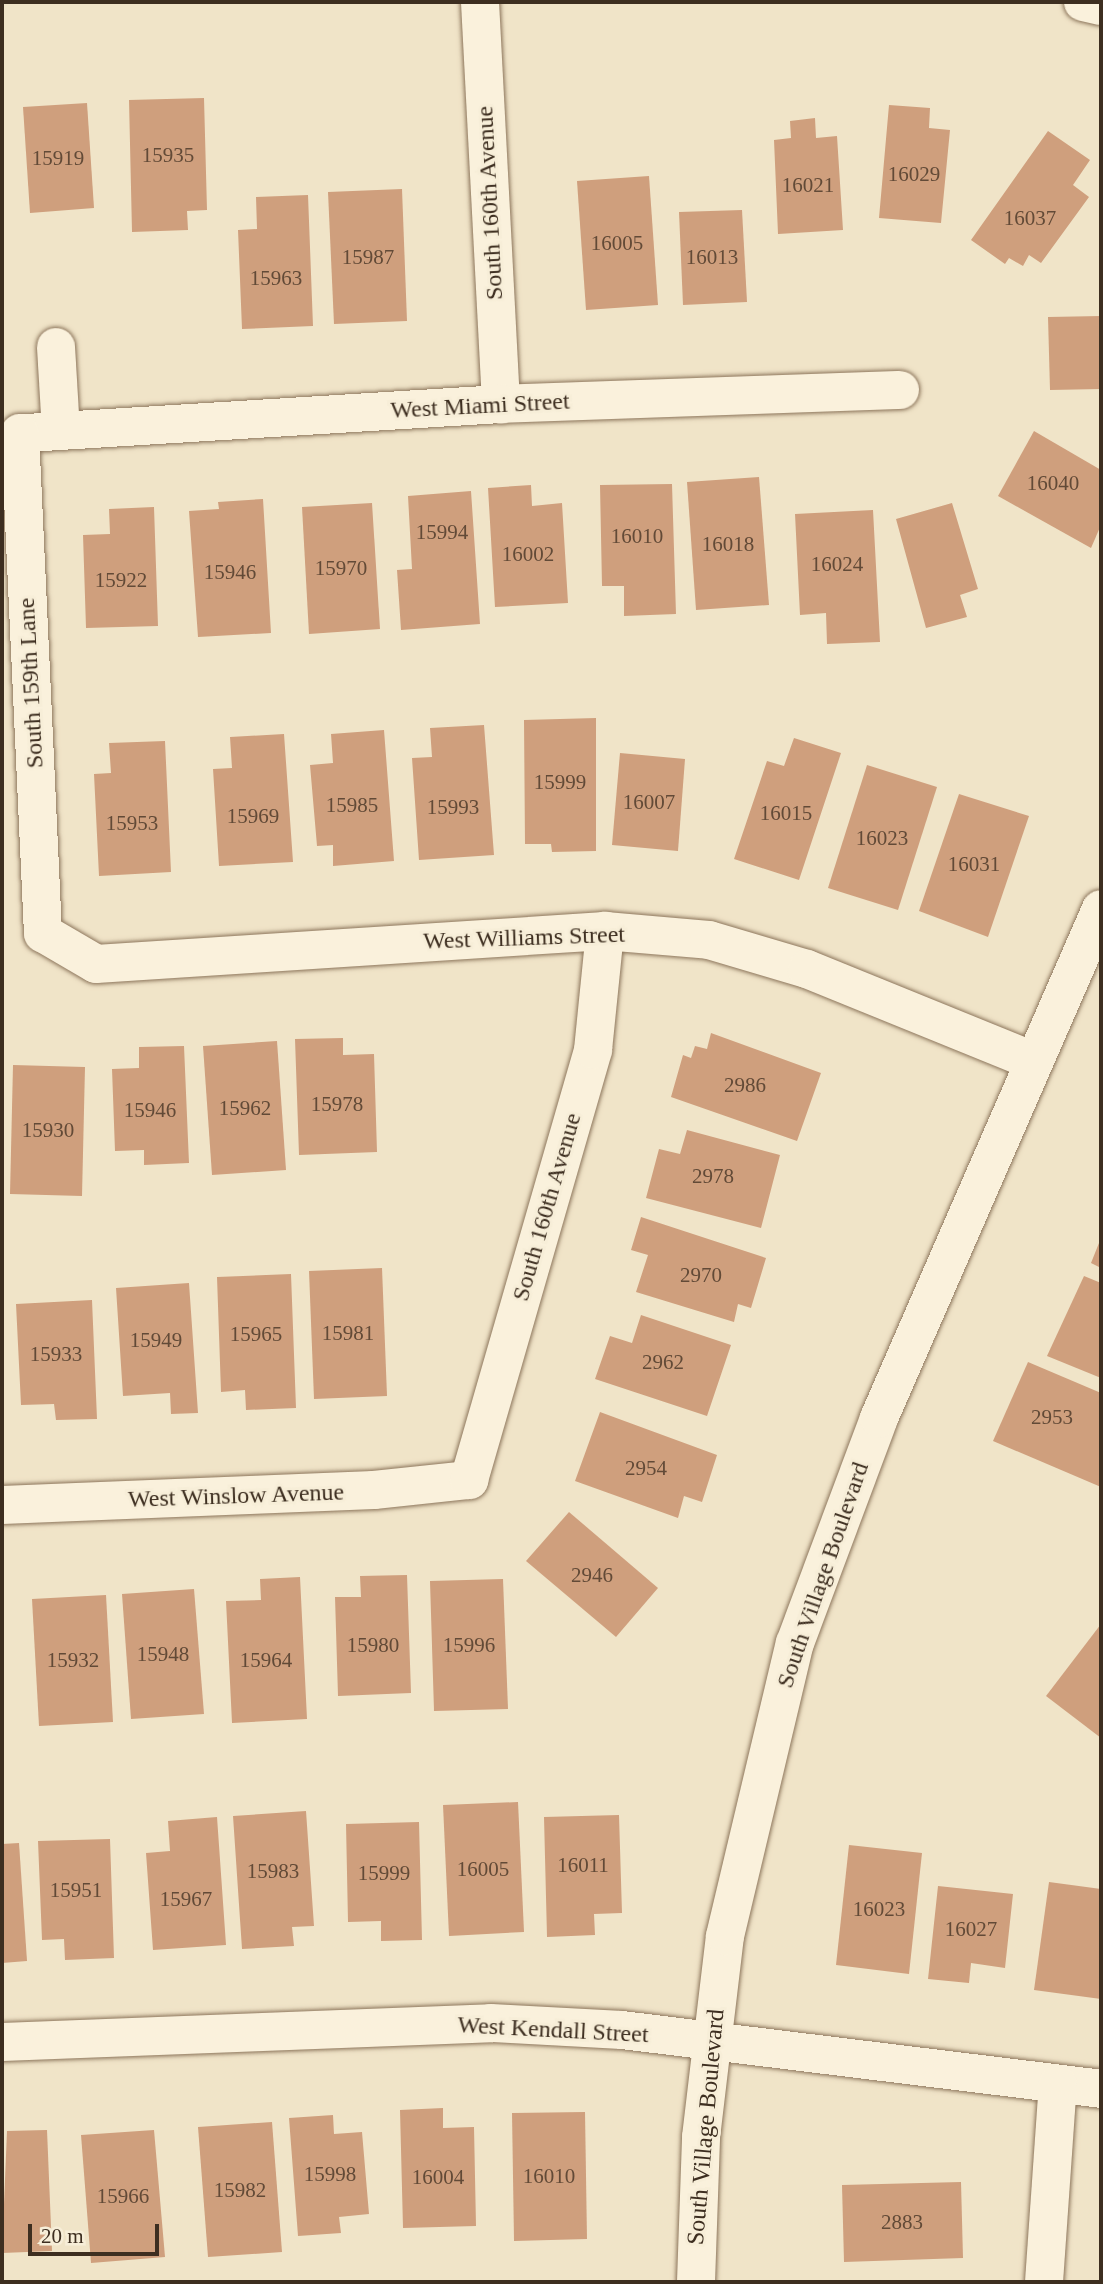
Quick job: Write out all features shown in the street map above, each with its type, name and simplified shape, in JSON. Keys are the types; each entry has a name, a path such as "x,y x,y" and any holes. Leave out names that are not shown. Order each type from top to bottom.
{"street":[{"name":"South 160th Avenue","path":"480,2 501,404"},
{"path":"1083,2 1101,6"},
{"path":"56,347 61,430"},
{"name":"West Miami Street","path":"20,433 501,404 901,390"},
{"name":"South 159th Lane","path":"20,433 43,933"},
{"name":"South Village Boulevard","path":"696,2282 710,2041 743,1845 799,1630 864,1455 1101,909"},
{"name":"South 160th Avenue","path":"469,1480 593,1050 605,931"},
{"name":"West Williams Street","path":"43,933 96,964 605,931 709,940 807,969 1034,1061"},
{"name":"West Winslow Avenue","path":"2,1505 374,1490 469,1480"},
{"name":"West Kendall Street","path":"2,2042 491,2023 710,2041 1101,2089"},
{"path":"1044,2282 1058,2084"}],"building":[{"path":"204,98 207,210 187,211 188,230 132,232 129,100"},
{"path":"87,103 94,208 30,213 23,107"},
{"path":"889,105 930,108 929,128 950,130 941,223 879,218"},
{"path":"815,118 816,138 837,136 843,230 778,234 774,140 791,138 790,121"},
{"path":"1048,131 1090,160 1073,185 1089,197 1041,263 1029,255 1023,266 1009,258 1005,264 971,240"},
{"path":"649,176 658,305 586,310 577,181"},
{"path":"402,189 407,321 334,324 328,192"},
{"path":"308,195 313,326 242,329 238,230 257,229 256,197"},
{"path":"742,210 747,302 683,305 679,212"},
{"path":"1101,316 1101,389 1050,390 1048,317"},
{"path":"1034,431 1101,470 1101,525 1091,548 998,496"},
{"path":"759,477 769,605 696,610 687,482"},
{"path":"672,484 676,614 624,616 624,586 602,586 600,485"},
{"path":"531,485 532,506 562,503 568,603 495,607 488,488"},
{"path":"471,491 480,624 401,630 397,570 412,569 408,496"},
{"path":"263,499 271,633 198,637 189,511 219,509 218,502"},
{"path":"372,503 380,629 309,634 302,507"},
{"path":"952,503 978,589 960,595 967,617 926,628 896,519"},
{"path":"154,507 158,626 86,628 83,535 110,534 109,509"},
{"path":"873,510 880,642 827,644 826,613 800,615 795,514"},
{"path":"596,718 596,851 552,852 551,844 525,844 524,720"},
{"path":"484,725 494,855 419,860 412,758 432,757 430,728"},
{"path":"384,730 394,861 333,866 333,845 317,846 310,765 333,763 331,734"},
{"path":"284,734 293,862 219,866 213,769 232,768 230,737"},
{"path":"794,738 841,753 799,880 734,859 767,761 784,766"},
{"path":"165,741 171,872 99,876 94,774 111,773 109,743"},
{"path":"620,753 685,759 678,851 612,845"},
{"path":"867,765 937,787 898,910 828,888"},
{"path":"959,794 1029,816 988,937 919,911"},
{"path":"711,1033 821,1073 797,1141 671,1097 683,1055 691,1058 695,1046 707,1049"},
{"path":"343,1038 343,1055 374,1054 377,1152 299,1155 295,1039"},
{"path":"277,1041 286,1170 212,1175 203,1046"},
{"path":"184,1046 189,1163 144,1165 144,1150 115,1151 112,1069 139,1068 139,1047"},
{"path":"13,1065 85,1067 82,1196 10,1194"},
{"path":"687,1130 780,1155 761,1228 646,1198 659,1149 680,1154"},
{"path":"641,1217 766,1258 751,1308 738,1304 734,1322 636,1292 648,1255 631,1250"},
{"path":"1101,1238 1101,1268 1091,1263"},
{"path":"382,1268 387,1396 314,1399 309,1271"},
{"path":"291,1274 296,1408 246,1410 245,1390 221,1392 217,1277"},
{"path":"1084,1276 1101,1283 1101,1378 1047,1356"},
{"path":"189,1283 198,1413 171,1414 170,1393 123,1396 116,1288"},
{"path":"92,1300 97,1419 56,1420 54,1404 21,1405 16,1304"},
{"path":"641,1315 731,1345 707,1416 595,1379 610,1336 632,1343"},
{"path":"1028,1362 1101,1393 1101,1487 993,1441"},
{"path":"600,1412 717,1455 702,1502 684,1496 678,1518 575,1481"},
{"path":"569,1512 658,1588 616,1637 526,1561"},
{"path":"407,1575 411,1693 338,1696 335,1597 361,1597 360,1576"},
{"path":"300,1577 307,1719 232,1723 226,1601 261,1600 260,1579"},
{"path":"503,1579 508,1709 434,1711 430,1581"},
{"path":"194,1589 204,1714 131,1719 122,1594"},
{"path":"106,1595 113,1722 39,1726 32,1599"},
{"path":"1101,1624 1101,1738 1046,1696"},
{"path":"518,1802 524,1932 449,1936 443,1805"},
{"path":"306,1811 314,1926 292,1927 294,1946 242,1949 233,1816"},
{"path":"619,1815 622,1913 594,1914 595,1935 547,1937 544,1817"},
{"path":"217,1817 226,1945 153,1950 146,1853 170,1851 168,1821"},
{"path":"419,1822 422,1940 381,1941 381,1921 348,1922 346,1824"},
{"path":"110,1839 114,1958 65,1960 64,1939 42,1940 38,1841"},
{"path":"19,1843 27,1961 2,1963 2,1844"},
{"path":"849,1845 922,1853 909,1974 836,1965"},
{"path":"1049,1882 1101,1889 1101,1999 1034,1990"},
{"path":"938,1886 1013,1894 1005,1968 971,1963 969,1983 928,1979"},
{"path":"443,2108 443,2128 474,2127 476,2226 403,2228 400,2110"},
{"path":"585,2112 587,2239 514,2241 512,2113"},
{"path":"333,2115 334,2134 362,2132 369,2214 339,2217 341,2233 298,2236 289,2118"},
{"path":"272,2122 282,2252 208,2257 198,2127"},
{"path":"47,2130 52,2251 2,2253 7,2131"},
{"path":"154,2130 165,2257 91,2263 81,2135"},
{"path":"961,2182 963,2258 844,2262 842,2185"}]}
